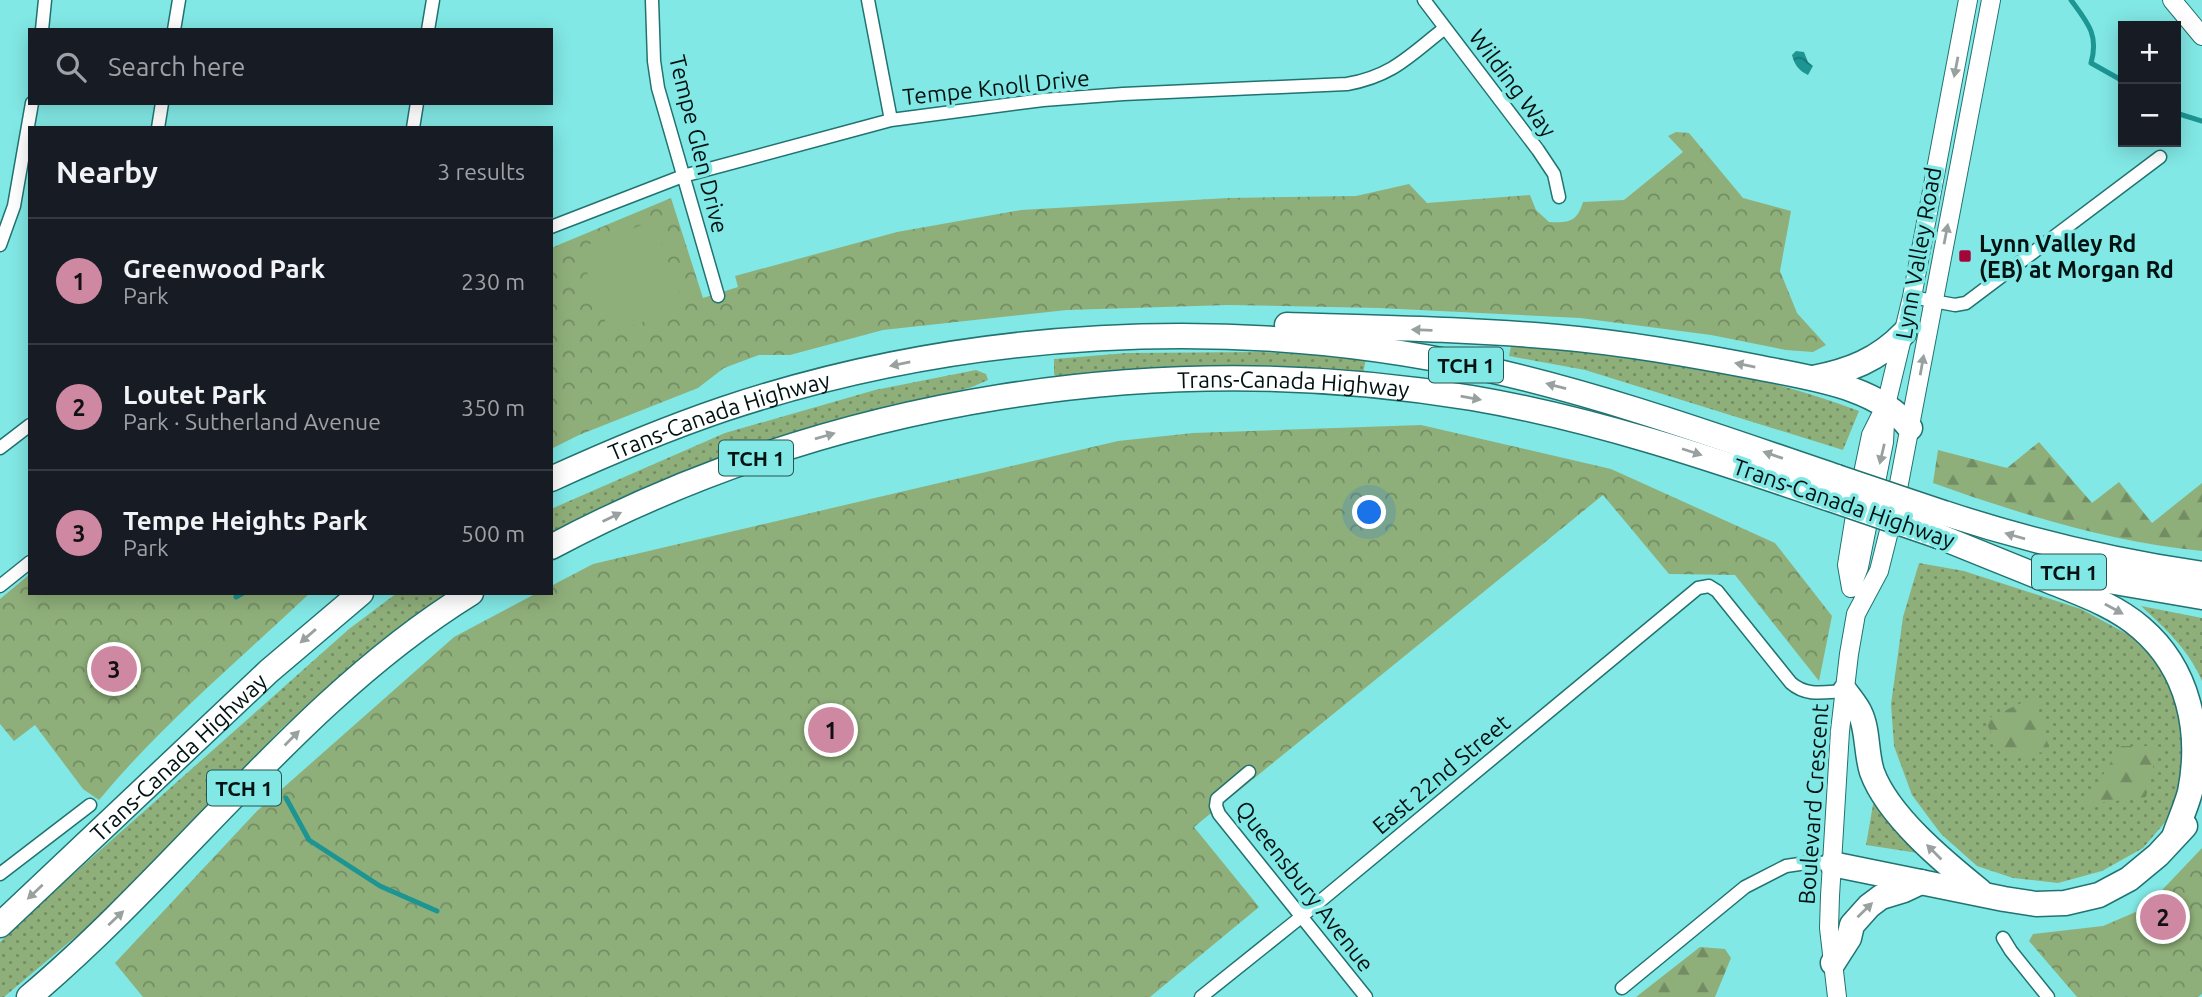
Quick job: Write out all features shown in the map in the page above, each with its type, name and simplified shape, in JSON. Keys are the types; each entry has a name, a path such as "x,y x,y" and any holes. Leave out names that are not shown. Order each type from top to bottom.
{"highway":[{"path":"1080,340 1282,325 1555,337 1653,348 1812,379 1868,396 1886,405 1901,416 1910,428"},
{"path":"1812,379 1866,363 1904,334"},
{"name":"Trans-Canada Highway","path":"553,478 662,432 725,409 788,390 917,361 968,352 1080,340 1146,337 1305,342 1411,354 1604,398 1834,488 1941,524 2038,565 2097,579 2202,597"},
{"name":"Trans-Canada Highway","path":"553,546 682,486 837,433 972,401 1041,390 1149,381 1227,379 1340,382 1474,398 1534,410 1834,488"},
{"path":"1941,524 2104,604 2141,627 2168,657 2187,693 2196,730 2190,794 2174,837"},
{"name":"Trans-Canada Highway","path":"1941,524 2016,536 2078,552 2202,574"},
{"name":"Trans-Canada Highway","path":"0,925 269,671 359,595"},
{"name":"TCH 1","path":"29,997 175,860 310,720 407,638 468,595"},
{"path":"1845,691 1861,715 1873,774 1891,803 1951,869 1987,895"},
{"path":"1832,864 1987,895 2046,904 2065,903 2099,895 2129,879 2158,855 2202,808"},
{"path":"1833,963 1849,938 1852,925 1860,913 1881,897 1921,882"},
{"path":"40,997 83,949"}],"main road":[{"name":"Lynn Valley Road","path":"1864,499 1871,435 1886,405 1904,334 1968,0"},
{"name":"Lynn Valley Road","path":"1893,515 1991,0"},
{"path":"2172,0 2202,36"},
{"name":"Boulevard Crescent","path":"1837,997 1829,928 1832,864 1845,691 1856,614 1847,565 1864,499"},
{"name":"Boulevard Crescent","path":"1856,614 1879,571 1893,515"}],"street":[{"path":"42,28 45,0"},
{"path":"174,28 178,0"},
{"path":"428,28 433,0"},
{"name":"Tempe Glen Drive","path":"652,0 653,61 664,114 718,296"},
{"path":"868,0 891,120"},
{"name":"Wilding Way","path":"1424,0 1549,166 1554,174 1559,197"},
{"name":"Tempe Knoll Drive","path":"553,227 683,176 891,120 1043,100 1347,84 1384,75 1445,28"},
{"path":"0,245 14,206 32,105"},
{"path":"158,126 162,105"},
{"path":"413,126 416,105"},
{"path":"1912,297 1955,305 1976,298 2160,157"},
{"path":"0,448 28,427"},
{"path":"0,586 28,564"},
{"name":"East 22nd Street","path":"1200,997 1301,917 1699,588 1709,586 1717,592 1791,684 1799,690 1806,693 1845,691"},
{"name":"Queensbury Avenue","path":"1249,772 1217,799 1216,806 1225,822 1366,997"},
{"path":"2,870 90,804"},
{"path":"1622,988 1745,887 1786,866 1813,862 1832,864"},
{"path":"2003,938 2048,997"}],"green space":[{"path":"1676,132 1689,133 1743,198 1791,211 1780,271 1797,313 1826,345 1813,352 1786,350 1711,335 1580,318 1379,308 1228,305 1067,310 883,330 790,355 759,355 724,368 698,388 553,448 553,247 671,198 703,298 738,287 735,276 897,232 1021,210 1228,198 1356,196 1409,184 1427,203 1530,195 1536,210 1549,222 1562,222 1575,217 1583,202 1624,200 1683,152 1668,136"},
{"path":"653,221 685,307 610,334 578,248"},
{"path":"1512,341 1688,365 1775,384 1859,411 1843,450 1585,370 1509,356"},
{"path":"1262,352 1366,358 1363,374 1265,365 1088,374 1060,381 1054,374 1054,359 1127,353"},
{"path":"976,370 986,374 988,380 972,387 810,431 703,465 650,486 553,534 553,508 725,433 875,390"},
{"path":"1421,425 1611,469 1775,543 1832,616 1819,681 1735,575 1669,574 1603,495 1194,827 1259,907 1150,997 143,997 115,963 257,811 454,637 533,595 553,595 553,585 593,564 1118,441 1193,433"},
{"path":"2039,442 2092,503 2119,482 2152,523 2202,483 2202,551 2099,534 1933,483 1938,450 2007,468"},
{"path":"1919,563 1964,571 2081,609 2129,635 2159,664 2177,697 2188,737 2185,786 2167,820 2143,848 2102,871 2058,883 2013,878 1977,866 1941,834 1912,795 1894,746 1891,704 1903,617"},
{"path":"28,576 28,595 308,595 174,719 99,800 83,789 35,725 14,741 0,724 0,599"},
{"path":"394,595 453,595 374,649 281,729 112,906 4,997 0,997 0,942 349,629"},
{"path":"2141,606 2202,618 2202,681 2183,649"},
{"path":"2034,697 2050,751 2003,758 1985,720"},
{"path":"2121,746 2158,746 2146,797 2084,805"},
{"path":"1874,799 1918,853 1866,845"},
{"path":"2202,848 2202,994 2198,997 2077,997 2029,941 2033,934 2103,926 2145,908"},
{"path":"1700,947 1725,949 1731,958 1715,997 1636,997"}],"water":[{"path":"1796,51 1804,52 1813,66 1808,75 1794,61 1792,55"}],"waterway":[{"path":"2071,0 2093,37 2091,63 2118,78"},
{"path":"2181,115 2202,121"},
{"path":"236,597 240,595"},
{"path":"286,798 309,840 380,886 437,911"}],"place":[{"name":"Lynn Valley Rd (EB) at Morgan Rd","path":"1965,256"},
{"name":"Tempe Heights Park","path":"114,669"},
{"name":"Greenwood Park","path":"831,730"},
{"name":"Loutet Park","path":"2163,917"}]}
